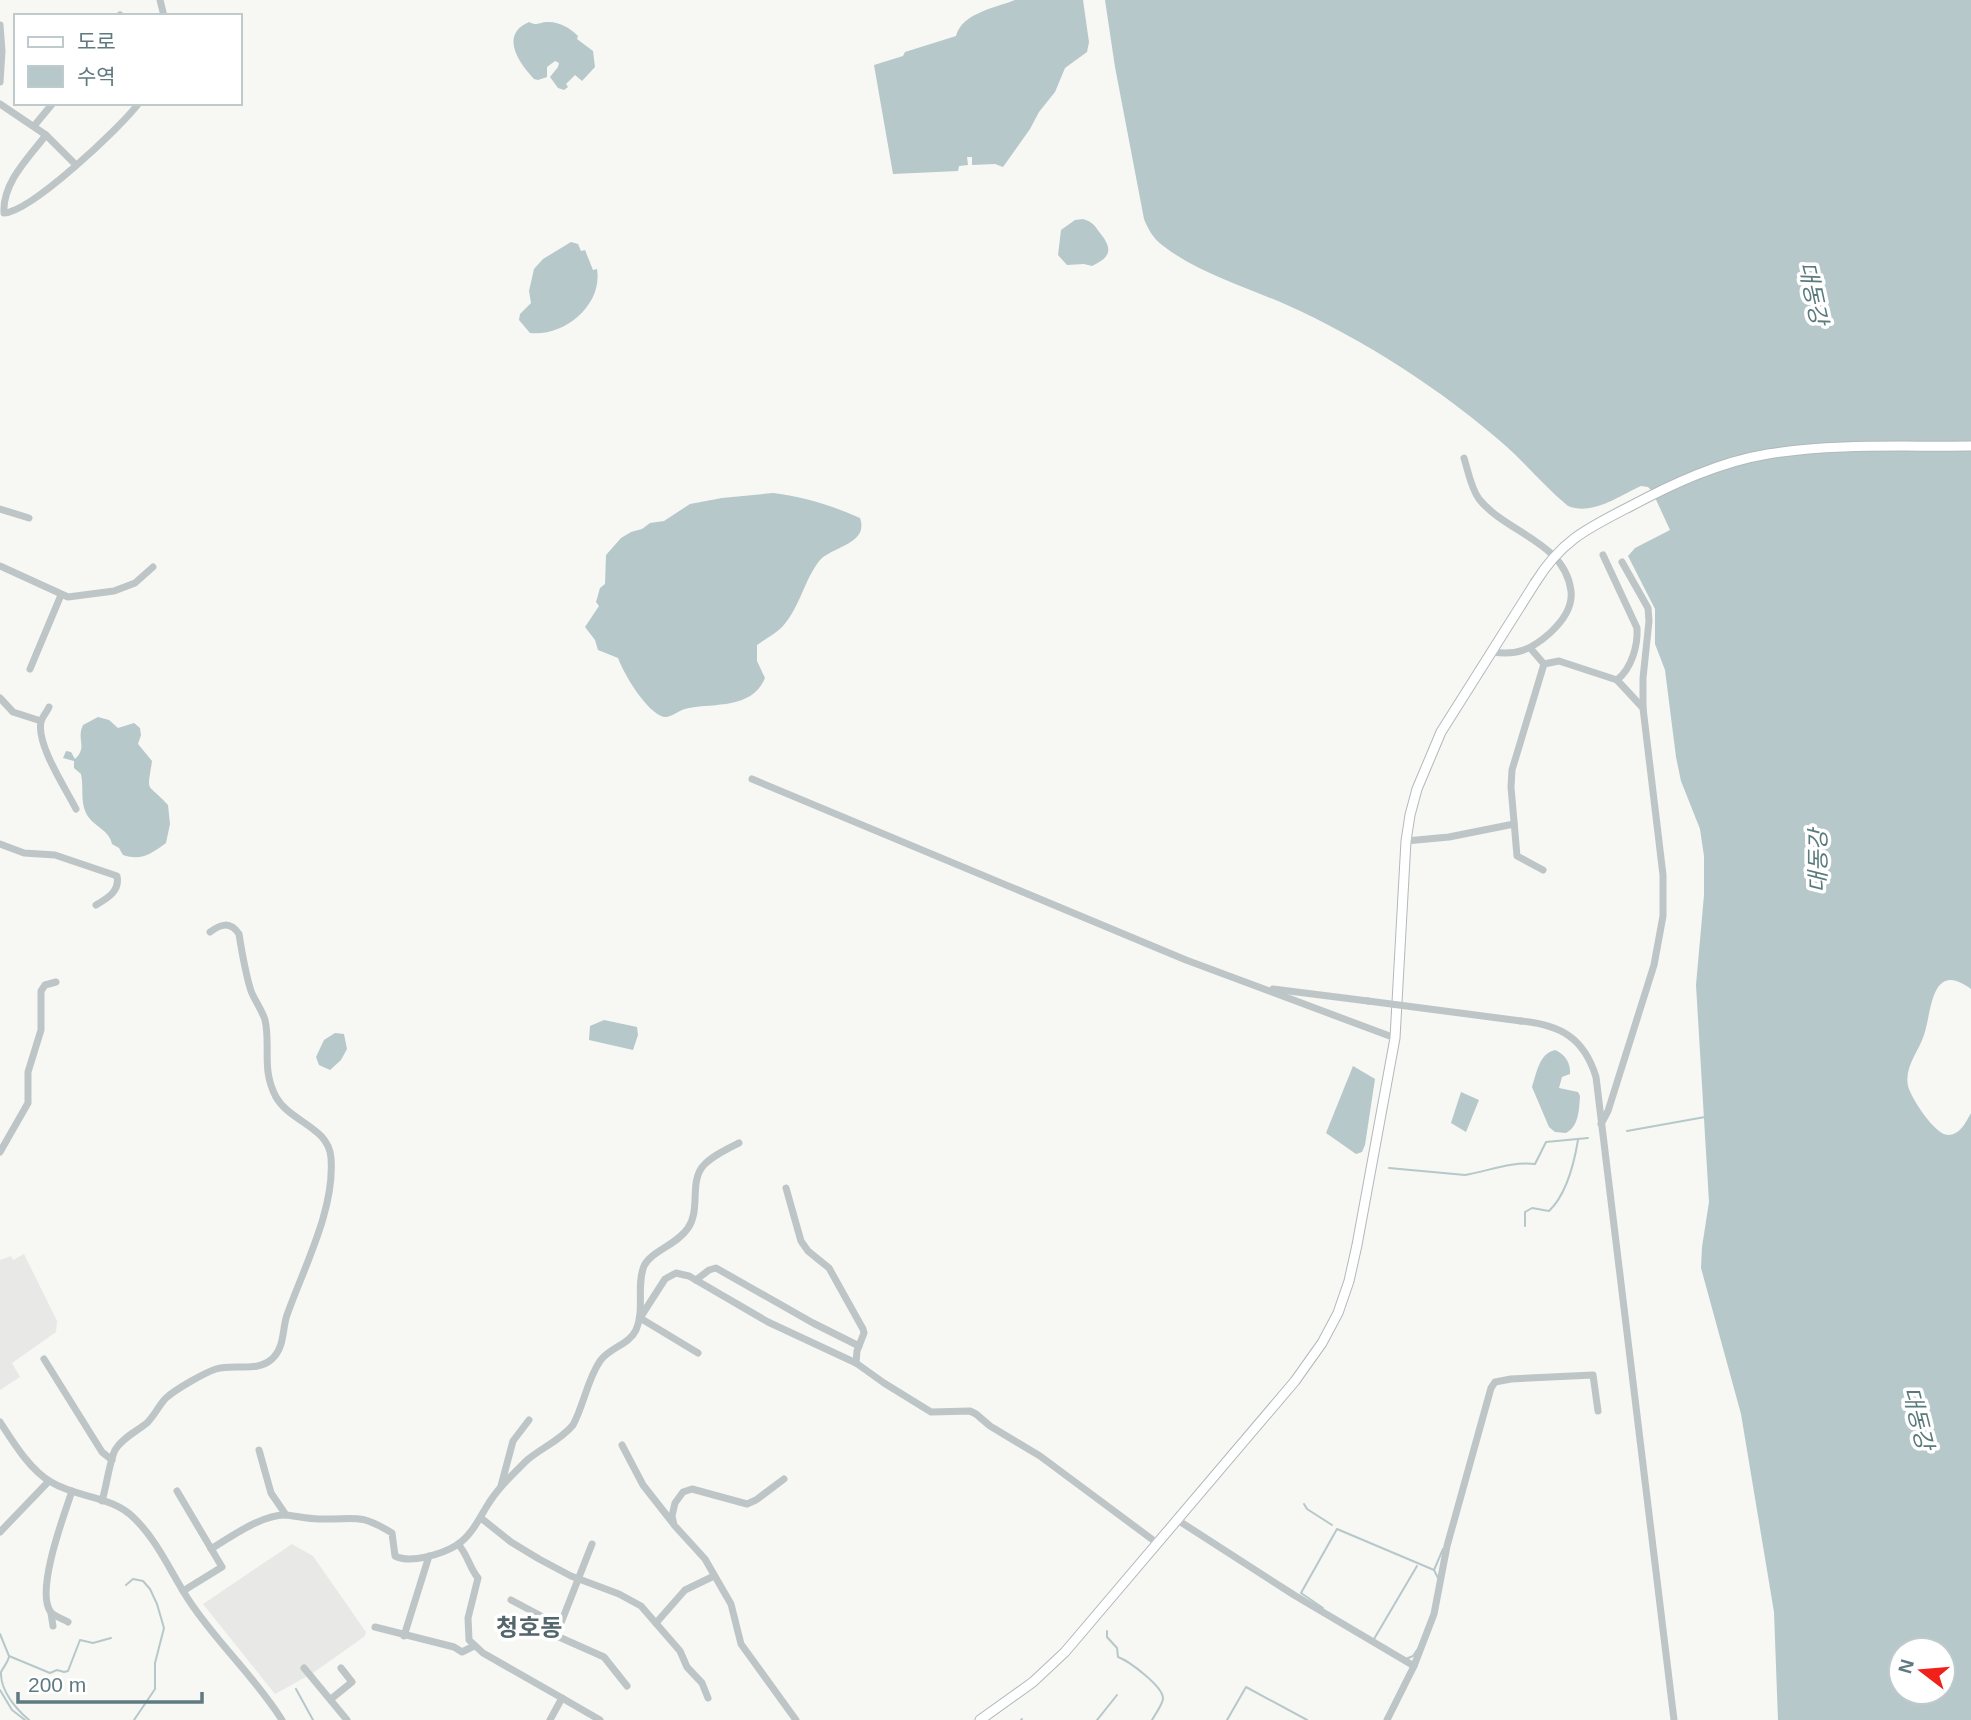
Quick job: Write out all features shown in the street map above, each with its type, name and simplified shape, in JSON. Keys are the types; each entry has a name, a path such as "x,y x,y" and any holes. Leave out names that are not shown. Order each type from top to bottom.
{"main road":[{"path":"980,1720 1032,1682 1065,1652 1295,1381 1322,1343 1338,1313 1357,1245 1395,1038 1406,841 1410,815 1425,765 1441,732 1547,564 1572,538 1660,490 1731,463 1766,454 1801,450 1971,446"}],"street":[{"path":"0,25 0,82"},
{"path":"0,104 46,135 76,165"},
{"path":"34,126 51,105"},
{"path":"46,135 15,176 2,215 16,211 76,165 137,105"},
{"path":"1464,458 1479,498 1549,552 1566,571 1572,600 1567,613 1555,629 1531,649 1507,655 1493,652"},
{"path":"0,509 29,519"},
{"path":"1603,555 1633,614 1637,628 1631,659 1626,671 1617,680"},
{"path":"1601,1125 1608,1111 1654,965 1663,916 1663,875 1643,708 1648,608 1622,562"},
{"path":"0,566 68,597 83,597 135,583 153,566"},
{"path":"30,669 61,595"},
{"path":"1531,649 1545,664"},
{"path":"1545,664 1559,661 1617,680 1643,708"},
{"path":"1543,870 1517,856 1511,787 1512,770 1545,664"},
{"path":"0,698 12,712 41,721"},
{"path":"49,708 41,721 47,752 76,809"},
{"path":"752,779 1075,916 1395,1038"},
{"path":"1406,841 1449,837 1514,824"},
{"path":"0,844 13,851 55,855 117,876 118,881 111,896 96,905"},
{"path":"95,867 99,859"},
{"path":"102,1501 112,1460 121,1442 156,1414 170,1395 214,1369 261,1366 272,1358 283,1340 286,1317 310,1254 328,1192 331,1168 329,1145 324,1137 287,1110 273,1089 265,1055 265,1019 252,994 239,934 228,924 210,932"},
{"path":"0,1152 28,1103 30,1063 41,1030 41,991 45,985 56,982"},
{"path":"1262,988 1553,1027 1566,1033 1586,1051 1596,1077 1674,1720"},
{"path":"640,1318 641,1284 646,1262 654,1254 678,1241 689,1227 696,1206 697,1177 704,1165 739,1143"},
{"path":"786,1188 801,1241 808,1251 830,1268 863,1329 856,1363"},
{"path":"696,1280 716,1268 859,1346"},
{"path":"211,1549 252,1524 286,1515 319,1520 372,1520 392,1533 395,1556 410,1559 429,1556 458,1544 481,1518 501,1486 540,1450 567,1433 580,1412 600,1361 610,1349 632,1336 664,1279 676,1273 696,1280 768,1322 856,1363 931,1412 970,1411 976,1414 990,1426 1040,1456 1157,1543"},
{"path":"640,1318 698,1353"},
{"path":"44,1359 102,1452 112,1460"},
{"path":"1387,1720 1414,1666 1434,1614 1447,1546 1491,1388 1495,1382 1511,1378 1593,1375 1598,1411"},
{"path":"501,1486 513,1441 529,1420"},
{"path":"0,1422 34,1467 49,1481 117,1506 134,1518 146,1532 191,1604 251,1675 282,1720"},
{"path":"622,1445 643,1485 674,1525 698,1550 730,1604 741,1644 796,1720"},
{"path":"259,1450 271,1493 286,1515"},
{"path":"674,1525 671,1516 675,1503 683,1492 692,1489 747,1504 784,1479"},
{"path":"0,1532 49,1481"},
{"path":"53,1626 47,1592 52,1553 72,1491"},
{"path":"177,1491 222,1567 183,1591"},
{"path":"481,1518 539,1559 641,1606 680,1651 692,1675 702,1683 708,1698"},
{"path":"1176,1519 1294,1595 1414,1666"},
{"path":"458,1544 468,1554 471,1569 478,1578 467,1630 474,1646 483,1654 600,1720"},
{"path":"592,1544 557,1633 559,1637 604,1657 627,1686"},
{"path":"404,1636 429,1556"},
{"path":"656,1623 685,1590 714,1576"},
{"path":"511,1600 558,1625"},
{"path":"51,1613 68,1622"},
{"path":"375,1627 454,1647 462,1652 474,1646"},
{"path":"304,1668 347,1720"},
{"path":"331,1699 352,1682 341,1668"},
{"path":"550,1720 562,1698"}],"shaded area":[{"path":"24,1254 57,1321 56,1332 12,1363 20,1377 0,1390 0,1260 11,1256 13,1260"},
{"path":"292,1544 313,1556 366,1632 365,1636 313,1673 275,1694 203,1604"}],"water":[{"path":"1015,0 1083,0 1089,42 1087,52 1065,68 1055,92 1003,167 995,164 972,165 972,157 967,157 968,165 959,166 958,171 893,174 874,65 956,36 959,28 972,17"},
{"name":"대동강","path":"1105,0 1971,0 1971,989 1958,981 1948,980 1935,992 1924,1035 1907,1079 1910,1092 1919,1107 1930,1123 1943,1133 1956,1133 1971,1113 1971,1720 1778,1720 1774,1612 1741,1414 1701,1268 1709,1202 1696,985 1704,895 1704,856 1700,829 1681,781 1676,757 1665,670 1655,644 1655,609 1628,556 1635,548 1670,530 1652,491 1641,486 1596,507 1568,506 1483,426 1430,386 1373,350 1316,319 1191,264 1162,245 1151,233 1144,219"},
{"path":"529,22 555,23 568,28 593,51 595,67 582,81 575,75 564,90 558,88 550,77 558,67 559,63 555,61 547,67 547,77 534,79 518,57 513,42 515,34"},
{"path":"1083,219 1096,228 1107,244 1108,252 1092,266 1067,265 1058,255 1061,230 1075,220"},
{"path":"571,242 578,244 581,251 585,250 593,270 597,269 594,295 587,306 568,324 556,330 530,333 519,320 520,314 531,303 529,291 534,269 543,259"},
{"path":"773,493 817,502 860,518 859,534 848,544 820,560 789,619 778,631 757,645 757,661 765,678 759,688 742,700 732,703 686,709 667,717 657,714 637,692 618,658 598,650 595,640 585,627 599,606 596,602 600,588 605,584 606,555 621,538 650,523 664,521 690,504"},
{"path":"98,717 109,720 118,728 134,723 140,728 138,744 152,761 150,787 168,805 170,824 166,843 146,855 123,855 119,848 112,844 108,835 89,818 83,803 81,774 74,768 74,761 63,758 66,751 71,752 75,759 79,755 83,725"},
{"path":"604,1020 637,1027 638,1035 633,1050 589,1040 590,1026"},
{"path":"335,1033 344,1034 347,1049 341,1060 330,1070 319,1065 316,1057 324,1040"},
{"path":"1555,1050 1567,1059 1570,1070 1570,1074 1562,1077 1559,1088 1578,1092 1580,1096 1576,1122 1566,1133 1555,1132 1549,1127 1532,1087 1545,1055"},
{"path":"1353,1066 1375,1079 1365,1145 1362,1152 1356,1154 1326,1133"},
{"path":"1461,1092 1479,1100 1466,1132 1451,1123"}],"waterway":[{"path":"1627,1131 1705,1117"},
{"path":"1389,1168 1465,1175 1509,1165 1535,1164 1546,1142 1588,1138"},
{"path":"1525,1226 1525,1212 1532,1208 1549,1211 1561,1196 1572,1169 1578,1140"},
{"path":"1304,1504 1307,1509 1332,1525"},
{"path":"1323,1608 1301,1593 1337,1529 1434,1570"},
{"path":"1438,1578 1434,1570 1443,1549"},
{"path":"1374,1639 1417,1566"},
{"path":"126,1585 133,1579 143,1581 157,1604 164,1628 155,1663 155,1689 134,1720"},
{"path":"1107,1631 1107,1637 1117,1648 1118,1657 1145,1675 1162,1694 1163,1699 1152,1720"},
{"path":"0,1634 9,1656 50,1673 57,1670 68,1671 80,1640 93,1643 111,1638"},
{"path":"1406,1659 1413,1656 1417,1650"},
{"path":"9,1657 1,1672 3,1686 29,1720"},
{"path":"1227,1720 1246,1687 1307,1720"},
{"path":"296,1689 313,1720"},
{"path":"0,1690 12,1710 25,1720"},
{"path":"1097,1720 1117,1695"}],"district":[{"name":"청호동","path":"529,1627"}]}
